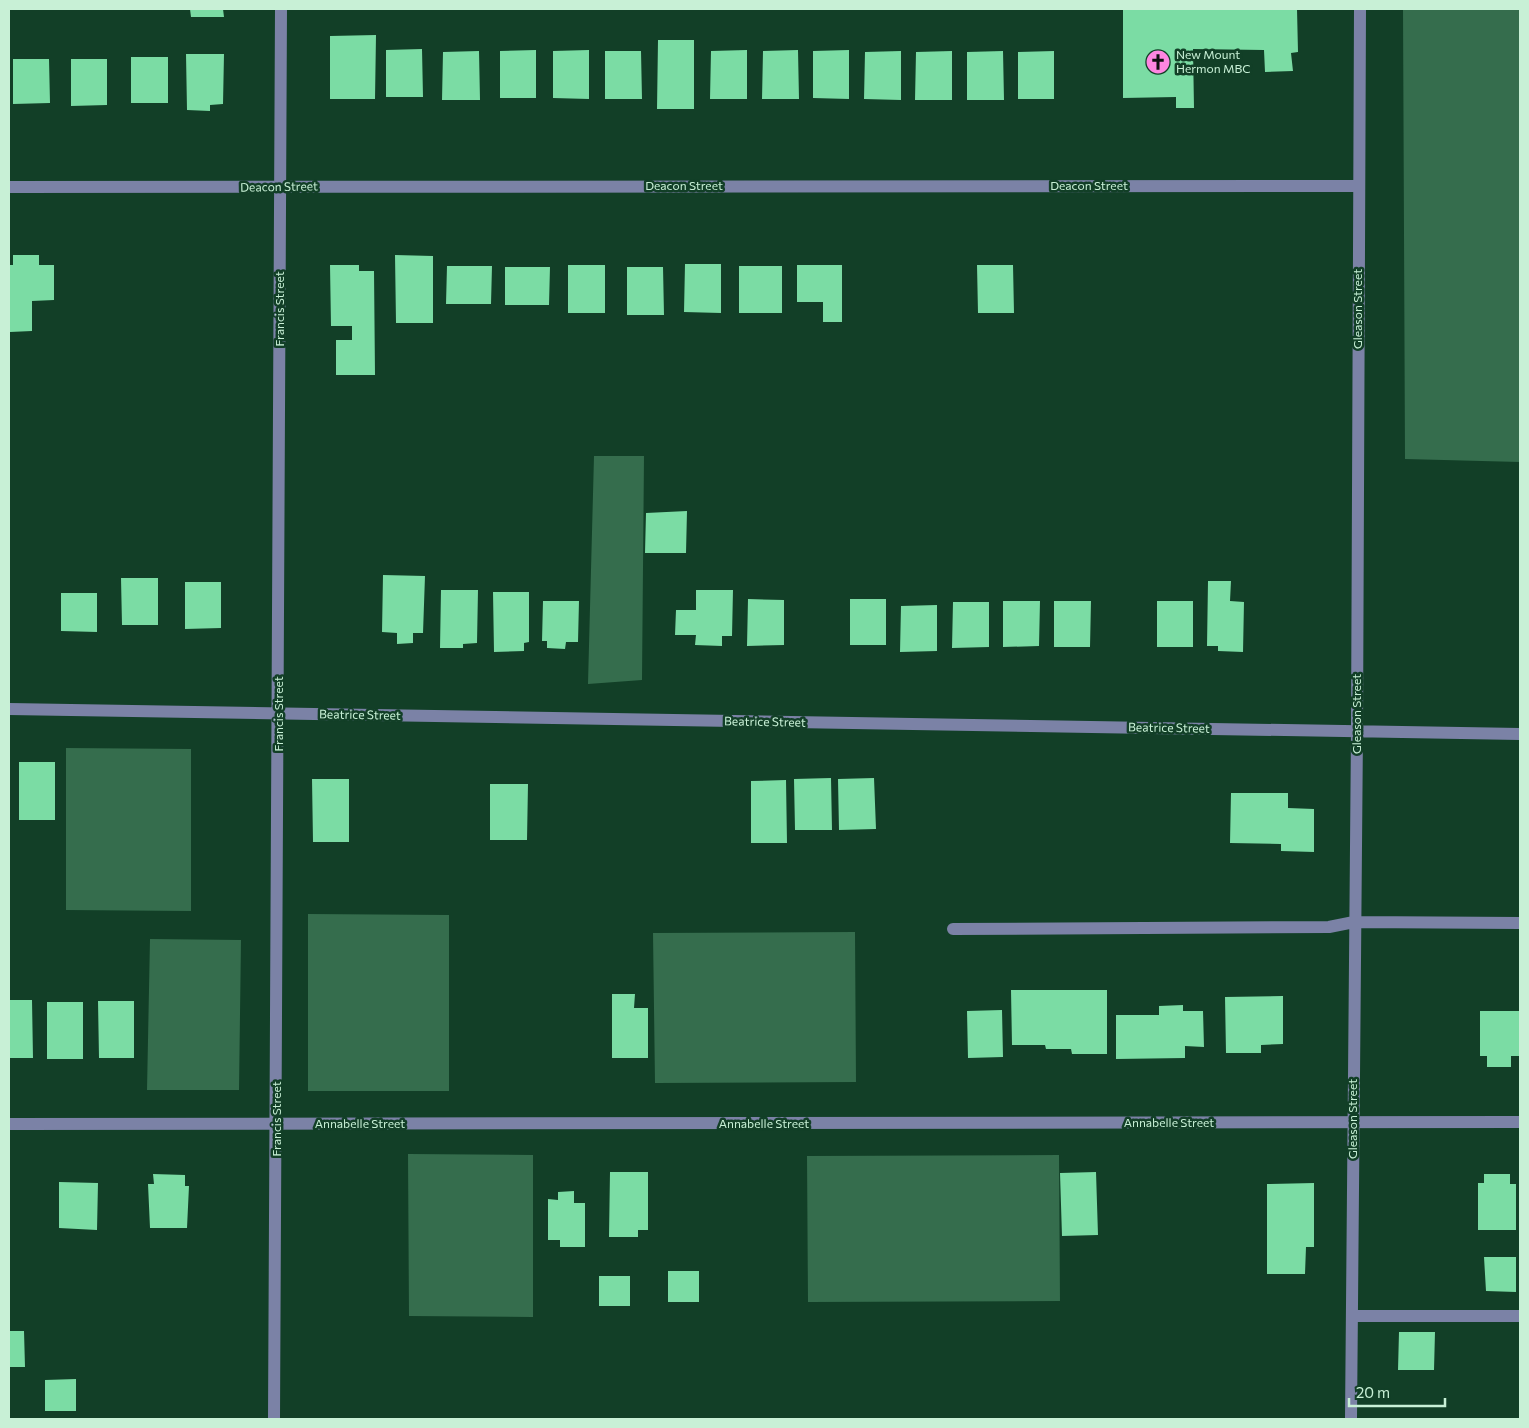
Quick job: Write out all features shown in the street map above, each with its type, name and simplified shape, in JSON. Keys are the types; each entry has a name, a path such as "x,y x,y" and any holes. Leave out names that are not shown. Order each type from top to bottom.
{"street":[{"name":"Francis Street","path":"274,1419 277,1124 281,9"},
{"name":"Gleason Street","path":"1351,1419 1352,1123 1357,732 1360,9"},
{"name":"Deacon Street","path":"9,188 1359,186"},
{"name":"Beatrice Street","path":"9,709 1520,734"},
{"path":"953,929 1329,927 1354,922 1520,923"},
{"name":"Annabelle Street","path":"9,1124 1520,1122"},
{"path":"1352,1316 1520,1316"}],"green space":[{"path":"1403,9 1520,9 1520,462 1405,459"},
{"path":"594,456 644,456 642,680 588,684"},
{"path":"66,748 191,749 191,911 66,910"},
{"path":"308,914 449,915 449,1091 308,1091"},
{"path":"855,932 856,1082 655,1083 653,933"},
{"path":"150,939 241,940 239,1090 147,1090"},
{"path":"408,1154 533,1155 533,1317 409,1316"},
{"path":"1059,1155 1060,1301 808,1302 807,1156"}],"building":[{"path":"190,9 223,9 224,17 191,17"},
{"name":"New Mount Hermon MBC","path":"1123,9 1297,9 1298,52 1291,53 1293,71 1265,72 1264,50 1193,49 1194,108 1176,108 1176,97 1123,98"},
{"path":"376,35 375,99 330,99 330,36"},
{"path":"658,40 694,40 694,109 657,109"},
{"path":"422,49 423,97 386,97 386,50"},
{"path":"536,50 536,98 500,98 500,51"},
{"path":"589,50 589,99 553,98 553,51"},
{"path":"747,50 747,99 710,99 711,51"},
{"path":"798,50 799,99 762,99 763,51"},
{"path":"849,50 849,99 813,98 813,51"},
{"path":"479,51 480,100 442,100 443,52"},
{"path":"605,51 641,51 642,99 605,99"},
{"path":"901,51 901,100 864,99 865,52"},
{"path":"952,51 952,100 915,100 916,52"},
{"path":"1003,51 1004,100 967,100 967,52"},
{"path":"1054,51 1054,99 1018,99 1018,52"},
{"path":"186,54 224,54 223,104 210,105 210,111 187,110"},
{"path":"131,57 168,57 168,103 131,103"},
{"path":"13,59 49,59 50,103 13,104"},
{"path":"71,59 107,59 107,105 71,106"},
{"path":"13,255 39,255 39,265 54,265 54,300 32,301 32,331 10,332 9,265 13,265"},
{"path":"395,255 433,256 433,323 396,323"},
{"path":"685,264 721,264 721,313 684,312"},
{"path":"330,265 359,265 359,271 374,271 375,375 336,375 336,340 352,340 352,326 331,326"},
{"path":"568,265 605,265 605,313 568,313"},
{"path":"797,265 842,265 842,322 823,322 823,302 797,302"},
{"path":"977,265 1013,265 1014,313 978,313"},
{"path":"447,266 492,266 491,304 446,304"},
{"path":"739,266 782,266 782,313 739,313"},
{"path":"505,267 550,267 549,305 505,305"},
{"path":"627,267 663,267 664,315 627,315"},
{"path":"687,511 686,553 645,553 646,513"},
{"path":"383,575 425,576 423,633 413,633 413,643 397,644 397,633 382,632"},
{"path":"121,578 158,578 158,625 122,625"},
{"path":"1208,581 1231,581 1230,601 1244,602 1243,652 1218,651 1218,646 1207,646"},
{"path":"185,582 221,582 221,628 185,629"},
{"path":"441,590 478,590 477,643 463,644 463,648 440,648"},
{"path":"696,590 733,590 732,636 722,636 722,646 695,645 696,635 675,635 676,610 696,610"},
{"path":"493,592 529,592 529,642 524,643 524,651 494,652"},
{"path":"61,593 97,593 97,632 61,631"},
{"path":"748,599 784,600 784,645 747,646"},
{"path":"850,599 886,599 886,645 850,645"},
{"path":"543,601 579,601 578,642 566,642 565,649 547,648 547,641 542,641"},
{"path":"1003,601 1040,601 1039,646 1003,647"},
{"path":"1054,601 1091,601 1090,647 1054,647"},
{"path":"1157,601 1193,601 1193,647 1157,647"},
{"path":"953,602 989,602 989,647 952,648"},
{"path":"937,605 937,651 900,652 901,606"},
{"path":"19,762 55,762 55,820 19,820"},
{"path":"831,778 832,830 795,830 794,779"},
{"path":"874,778 876,829 839,830 838,779"},
{"path":"312,779 349,779 349,842 313,842"},
{"path":"786,780 787,843 751,843 751,781"},
{"path":"490,784 528,784 527,840 490,840"},
{"path":"1231,793 1288,793 1288,808 1314,809 1314,852 1281,851 1281,844 1230,843"},
{"path":"1011,990 1107,990 1107,1054 1072,1054 1071,1049 1046,1049 1045,1045 1012,1045"},
{"path":"612,994 635,994 634,1008 648,1008 648,1058 612,1058"},
{"path":"1283,996 1283,1044 1261,1045 1261,1053 1226,1053 1225,997"},
{"path":"9,1000 32,1000 33,1058 9,1058"},
{"path":"98,1001 134,1001 134,1058 99,1058"},
{"path":"47,1002 83,1002 83,1059 47,1059"},
{"path":"1183,1005 1183,1011 1203,1011 1204,1047 1185,1046 1185,1058 1116,1059 1116,1015 1159,1015 1159,1006"},
{"path":"1002,1010 1003,1057 968,1058 967,1011"},
{"path":"1480,1011 1519,1011 1519,1056 1511,1056 1511,1067 1487,1067 1487,1056 1480,1056"},
{"path":"610,1172 648,1172 648,1230 638,1230 638,1237 609,1237"},
{"path":"1096,1172 1098,1235 1062,1236 1060,1173"},
{"path":"153,1174 185,1175 185,1186 189,1186 187,1228 150,1228 148,1184 154,1184"},
{"path":"1484,1174 1510,1174 1510,1184 1516,1184 1516,1230 1478,1230 1478,1183 1484,1183"},
{"path":"59,1182 98,1183 97,1230 59,1228"},
{"path":"1314,1183 1314,1247 1306,1247 1305,1274 1267,1274 1267,1184"},
{"path":"574,1191 574,1203 585,1203 585,1247 560,1247 560,1240 548,1240 548,1199 558,1200 558,1192"},
{"path":"1484,1257 1516,1257 1516,1292 1486,1291"},
{"path":"668,1271 699,1271 699,1302 668,1302"},
{"path":"599,1276 630,1276 630,1306 599,1306"},
{"path":"9,1331 24,1331 25,1367 9,1367"},
{"path":"1399,1332 1435,1332 1434,1370 1398,1370"},
{"path":"76,1379 76,1411 45,1411 45,1380"}],"place":[{"name":"New Mount Hermon MBC","path":"1158,62"}]}
